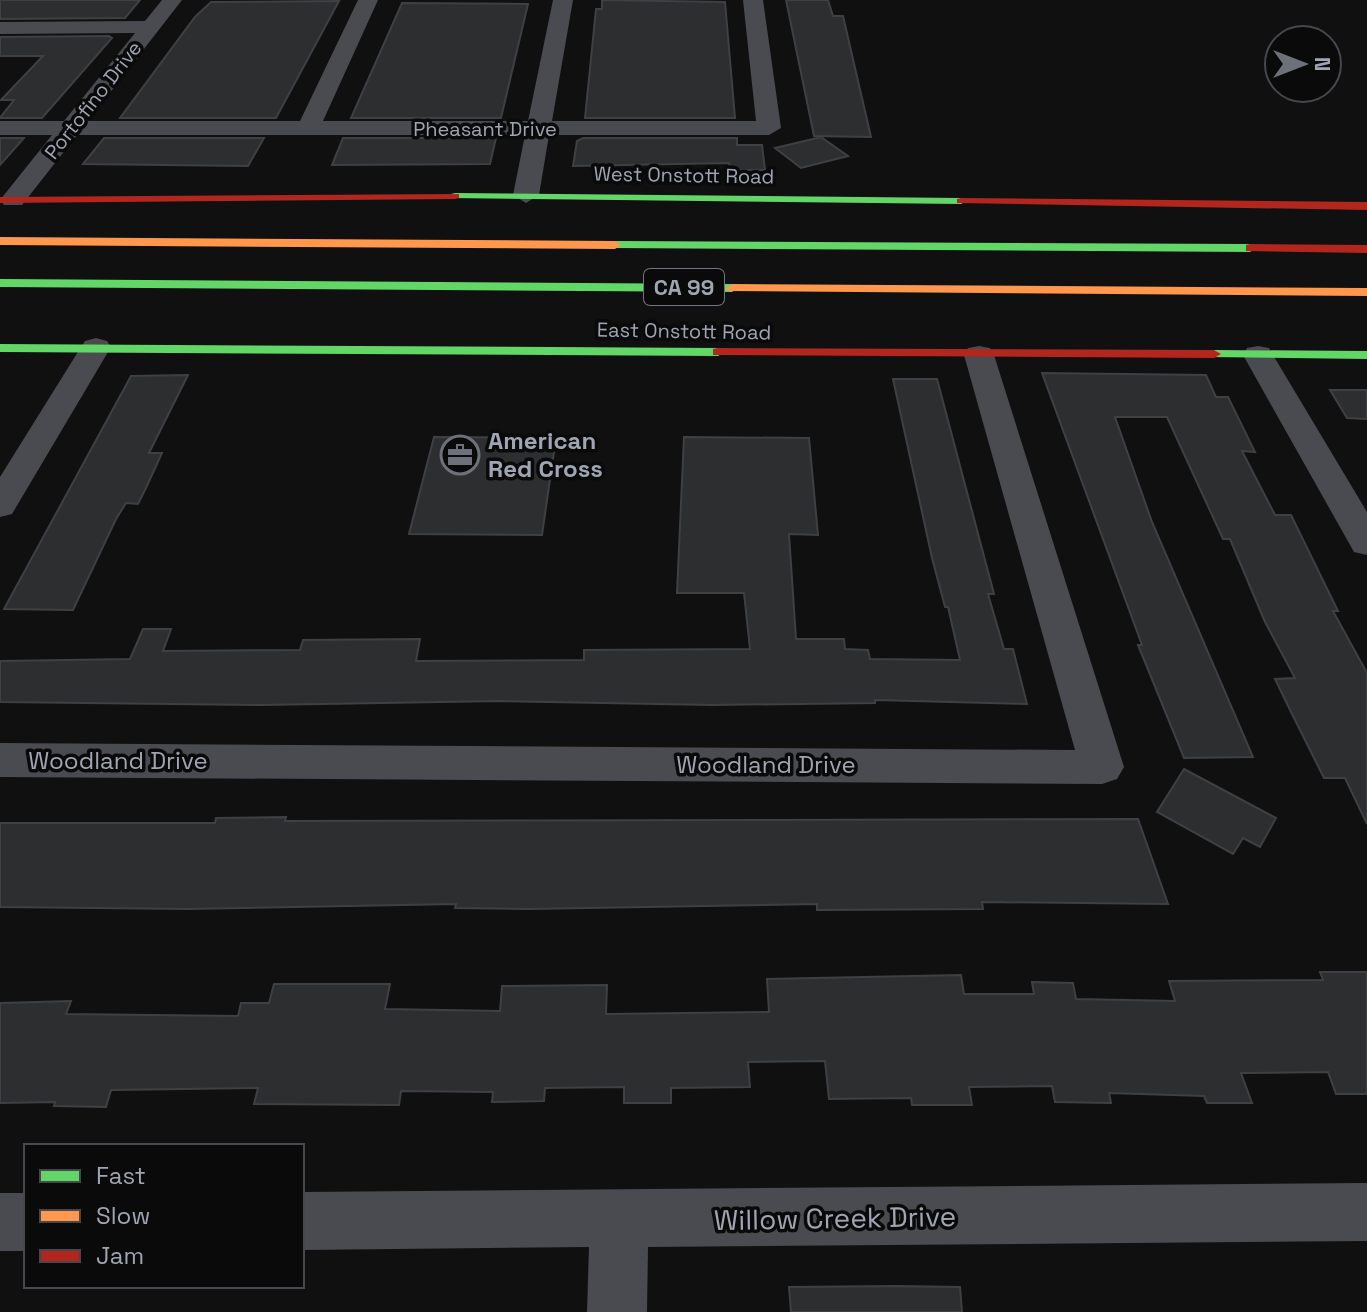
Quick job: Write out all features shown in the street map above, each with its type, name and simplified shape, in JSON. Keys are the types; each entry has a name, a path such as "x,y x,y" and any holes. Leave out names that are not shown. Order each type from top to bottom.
{"main road":[{"name":"West Onstott Road","path":"6,200 526,195 1367,206"},
{"name":"CA 99","path":"0,241 1367,249"},
{"name":"CA 99","path":"0,283 1367,292"},
{"name":"East Onstott Road","path":"0,348 1367,355"}],"street":[{"name":"Portofino Drive","path":"6,200 71,128 172,0"},
{"path":"308,129 368,0"},
{"path":"526,195 541,129 563,0"},
{"name":"Pheasant Drive","path":"0,128 769,128 753,0"},
{"path":"0,28 151,27"},
{"path":"0,506 96,347"},
{"name":"Woodland Drive","path":"0,760 1102,767 979,355"},
{"path":"1258,355 1367,543"},
{"name":"Willow Creek Drive","path":"304,1221 1367,1212"},
{"path":"617,1312 619,1220"},
{"path":"0,1222 24,1222"}],"building":[{"path":"0,0 140,0 125,18 0,19"},
{"path":"602,0 725,2 735,118 585,118 596,9 602,9"},
{"path":"786,0 828,0 833,16 843,16 871,137 814,136"},
{"path":"339,1 276,118 120,118 195,17 211,2"},
{"path":"402,3 528,4 501,118 351,118"},
{"path":"0,37 112,38 42,118 0,118 14,100 1,100 43,56 0,56"},
{"path":"821,137 848,156 801,168 775,148"},
{"path":"0,138 24,138 0,165"},
{"path":"104,138 264,138 248,166 83,164"},
{"path":"343,138 496,138 490,164 332,165"},
{"path":"583,138 737,138 737,145 762,145 765,170 730,170 729,163 573,166 577,141"},
{"path":"1042,373 1206,375 1216,397 1228,397 1255,452 1242,451 1275,515 1291,515 1338,611 1333,611 1367,673 1367,824 1345,778 1324,778 1291,712 1275,679 1295,678 1265,622 1230,539 1223,539 1167,417 1115,417 1152,522 1253,757 1184,758 1138,645 1142,645"},
{"path":"188,375 149,453 162,453 146,488 138,504 126,503 116,519 73,610 4,609 131,376"},
{"path":"893,379 937,379 994,594 988,594 1004,649 1013,649 1027,704 875,700 875,703 712,705 500,701 262,705 0,702 0,661 130,659 143,629 171,629 163,651 300,650 303,640 420,639 416,661 584,660 584,650 750,649 744,593 677,593 684,437 809,438 818,535 789,534 796,639 844,639 845,649 868,650 870,659 960,660 948,607 945,607 932,558"},
{"path":"1330,390 1367,390 1367,419 1347,418"},
{"path":"434,437 556,438 542,535 409,534"},
{"path":"1184,769 1276,818 1260,847 1243,838 1233,854 1157,812"},
{"path":"286,817 285,821 1138,819 1168,904 982,902 983,909 817,910 817,904 529,909 455,908 456,904 189,909 0,907 0,823 215,823 216,818"},
{"path":"1320,972 1367,972 1367,1094 1336,1094 1328,1072 1241,1073 1252,1103 1207,1103 1204,1096 1109,1093 1111,1103 1055,1102 1052,1086 969,1087 972,1105 912,1105 911,1098 829,1099 825,1061 748,1062 750,1087 671,1088 671,1103 624,1103 624,1087 545,1088 544,1101 492,1102 493,1092 401,1091 399,1105 254,1104 258,1088 111,1090 106,1107 54,1106 55,1102 0,1103 0,1003 71,1001 66,1014 238,1016 241,1003 269,1003 274,984 390,984 385,1009 500,1011 502,986 607,985 606,1014 769,1012 767,979 961,975 964,994 1034,994 1032,982 1073,983 1076,999 1175,1001 1169,981 1323,980"},
{"path":"789,1287 960,1287 962,1312 791,1312"}],"traffic: fast":[{"path":"455,196 961,201"},
{"path":"615,245 1250,248"},
{"path":"0,283 732,288"},
{"path":"0,348 718,352"},
{"path":"1214,354 1367,355"}],"traffic: slow":[{"path":"0,241 615,245"},
{"path":"732,288 1367,292"}],"traffic: jam":[{"path":"0,200 455,196"},
{"path":"961,201 1367,206"},
{"path":"1250,248 1367,249"},
{"path":"718,352 1214,354"}],"place":[{"name":"American Red Cross","path":"460,455"}]}
